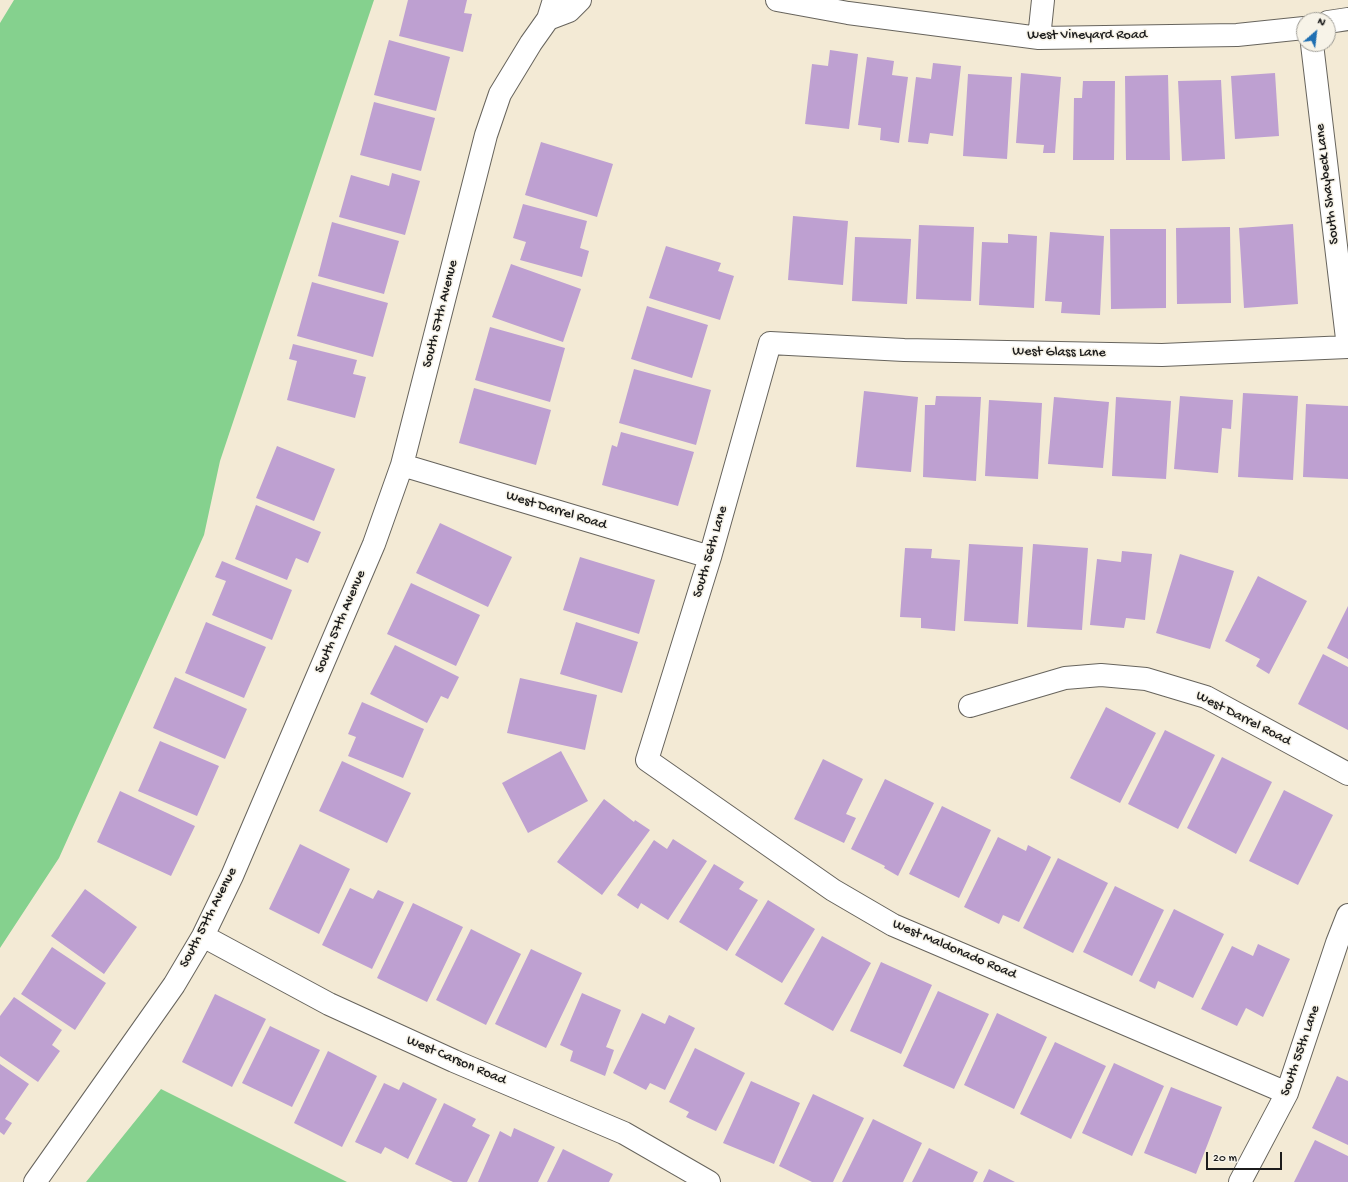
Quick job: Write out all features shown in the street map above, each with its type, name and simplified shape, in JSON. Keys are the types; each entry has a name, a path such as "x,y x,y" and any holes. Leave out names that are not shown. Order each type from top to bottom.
{"street":[{"name":"South 57th Avenue","path":"35,1182 174,985 203,936 232,876 374,544 402,465 486,135 500,94 551,10 569,11 580,0"},
{"name":"West Vineyard Road","path":"777,0 848,13 1039,38 1237,35 1296,29"},
{"path":"1039,38 1043,0"},
{"path":"1336,21 1348,19"},
{"name":"South Shaybeck Lane","path":"1313,52 1348,347"},
{"name":"West Glass Lane","path":"770,343 904,350 1162,355 1348,347"},
{"name":"South 56th Lane","path":"647,760 710,557 770,343"},
{"name":"West Darrel Road","path":"402,465 710,557"},
{"name":"West Darrel Road","path":"970,706 1065,678 1101,675 1146,679 1206,697 1348,774"},
{"name":"West Maldonado Road","path":"647,760 833,890 893,925 1287,1093"},
{"name":"South 55th Lane","path":"1240,1182 1287,1093 1337,943 1348,915"},
{"name":"West Carson Road","path":"203,936 329,1004 454,1061 624,1133 709,1182"}],"green space":[{"path":"14,0 374,0 220,461 204,535 59,858 0,948 0,23"},
{"path":"161,1089 347,1182 86,1182"}],"building":[{"path":"408,0 467,0 464,13 472,14 463,52 399,36"},
{"path":"389,40 450,57 436,111 374,95"},
{"path":"830,50 858,54 849,129 805,124 812,64 828,66"},
{"path":"867,57 894,61 892,75 908,77 899,143 880,140 881,128 858,125"},
{"path":"933,63 961,66 953,136 930,133 928,144 908,142 916,77 931,79"},
{"path":"1021,73 1061,77 1055,153 1043,153 1044,145 1016,143"},
{"path":"1275,73 1279,136 1235,139 1231,76"},
{"path":"968,74 1012,77 1007,159 963,156"},
{"path":"1168,75 1170,160 1126,160 1125,76"},
{"path":"1221,80 1225,159 1182,161 1178,81"},
{"path":"1083,81 1115,81 1114,160 1073,160 1074,98 1082,98"},
{"path":"374,102 435,118 421,171 360,155"},
{"path":"541,142 613,164 597,217 525,195"},
{"path":"392,173 420,181 405,235 339,217 351,175 389,186"},
{"path":"523,204 587,221 580,248 589,251 582,277 520,260 526,242 513,238"},
{"path":"793,216 848,221 843,285 788,280"},
{"path":"332,222 399,241 384,294 318,276"},
{"path":"1293,224 1298,304 1244,308 1239,228"},
{"path":"919,225 974,227 971,301 916,299"},
{"path":"1230,227 1231,303 1177,304 1176,228"},
{"path":"1110,229 1166,229 1166,308 1111,309"},
{"path":"1050,232 1104,236 1100,315 1061,313 1062,302 1045,301"},
{"path":"1008,234 1037,236 1034,308 979,305 982,242 1008,243"},
{"path":"855,237 911,239 907,304 852,301"},
{"path":"666,246 721,263 718,271 734,276 720,320 649,298"},
{"path":"511,264 581,289 563,342 492,317"},
{"path":"312,282 388,303 373,357 297,336"},
{"path":"647,306 708,325 692,378 631,359"},
{"path":"490,327 565,348 550,402 475,380"},
{"path":"293,344 357,360 353,374 366,377 355,418 287,400 297,361 289,359"},
{"path":"634,369 711,390 696,445 619,423"},
{"path":"474,388 551,410 536,465 459,443"},
{"path":"864,391 918,397 911,472 856,467"},
{"path":"1243,393 1298,396 1293,480 1238,477"},
{"path":"936,396 981,397 976,481 923,477 925,405 935,405"},
{"path":"1180,396 1233,400 1231,429 1222,428 1218,473 1174,469"},
{"path":"1054,397 1109,402 1103,468 1048,464"},
{"path":"1116,397 1171,401 1166,479 1112,476"},
{"path":"989,400 1042,403 1038,479 985,476"},
{"path":"1306,404 1348,406 1348,479 1303,477"},
{"path":"621,432 694,452 678,506 602,485 612,445 617,447"},
{"path":"277,446 335,469 314,521 256,498"},
{"path":"256,505 321,532 308,563 296,558 287,580 235,559"},
{"path":"440,523 512,557 488,607 416,573"},
{"path":"969,544 1023,547 1018,624 964,621"},
{"path":"1033,544 1088,548 1082,630 1027,627"},
{"path":"905,548 932,549 931,558 960,560 955,631 921,628 921,618 900,617"},
{"path":"1122,551 1152,554 1145,620 1126,618 1124,628 1090,625 1097,559 1121,562"},
{"path":"1180,554 1234,571 1210,649 1156,633"},
{"path":"580,557 655,580 639,634 563,610"},
{"path":"222,561 292,590 272,640 212,615 226,581 215,577"},
{"path":"1258,576 1307,601 1269,674 1256,666 1260,659 1225,641"},
{"path":"411,583 480,615 456,666 387,634"},
{"path":"1348,606 1348,659 1327,648"},
{"path":"206,622 266,647 244,698 185,673"},
{"path":"576,622 638,642 622,693 560,674"},
{"path":"395,645 459,677 448,699 441,696 427,723 370,694"},
{"path":"1323,654 1348,667 1348,730 1298,704"},
{"path":"175,677 247,709 225,759 153,728"},
{"path":"520,678 597,695 585,750 507,733"},
{"path":"362,702 424,729 403,778 348,756 356,737 348,734"},
{"path":"1106,707 1156,733 1120,803 1070,778"},
{"path":"1165,730 1215,755 1178,829 1128,804"},
{"path":"160,741 219,766 197,816 138,791"},
{"path":"561,751 588,801 528,833 502,783"},
{"path":"1222,757 1272,782 1236,854 1187,828"},
{"path":"823,759 863,779 846,814 856,818 844,843 794,819"},
{"path":"342,761 411,793 387,843 319,811"},
{"path":"885,779 934,803 898,876 884,868 885,866 851,849"},
{"path":"1284,790 1333,815 1298,885 1249,861"},
{"path":"120,791 195,826 171,876 97,842"},
{"path":"604,799 634,822 635,820 650,830 602,895 557,862"},
{"path":"942,806 991,830 959,898 909,874"},
{"path":"998,837 1026,851 1028,845 1051,857 1019,922 1003,915 999,924 964,907"},
{"path":"673,839 707,861 668,920 641,903 638,909 617,895 654,840 667,849"},
{"path":"300,844 350,869 319,934 269,909"},
{"path":"1058,858 1108,883 1073,953 1023,928"},
{"path":"714,864 744,882 739,889 758,900 727,951 679,922"},
{"path":"1115,886 1164,910 1132,976 1083,952"},
{"path":"350,888 373,899 378,890 404,902 372,969 322,945"},
{"path":"85,889 137,927 104,974 51,936"},
{"path":"768,900 815,929 782,983 735,955"},
{"path":"413,903 463,927 427,1002 377,978"},
{"path":"1174,909 1224,934 1193,998 1158,981 1155,989 1139,981"},
{"path":"471,929 521,954 486,1025 436,1000"},
{"path":"822,936 871,963 833,1031 784,1004"},
{"path":"1258,944 1290,959 1263,1017 1246,1008 1237,1026 1201,1009 1232,946 1253,956"},
{"path":"52,947 106,983 75,1030 21,994"},
{"path":"531,949 582,973 546,1048 495,1024"},
{"path":"881,962 932,985 901,1054 850,1031"},
{"path":"938,991 989,1014 954,1089 903,1066"},
{"path":"582,993 621,1010 606,1047 614,1050 605,1076 570,1061 573,1051 560,1045"},
{"path":"215,994 266,1019 232,1087 182,1062"},
{"path":"14,997 62,1030 52,1045 60,1051 38,1082 0,1056 0,1016"},
{"path":"642,1013 665,1024 669,1015 695,1028 665,1090 650,1083 646,1090 613,1073"},
{"path":"997,1013 1047,1037 1014,1109 964,1085"},
{"path":"270,1026 320,1050 292,1107 242,1083"},
{"path":"1055,1042 1106,1066 1071,1139 1020,1114"},
{"path":"695,1048 745,1073 716,1131 686,1117 689,1112 669,1102"},
{"path":"328,1051 377,1076 342,1147 294,1123"},
{"path":"1114,1063 1164,1086 1132,1156 1082,1133"},
{"path":"0,1064 29,1084 5,1119 12,1123 4,1135 0,1132"},
{"path":"1337,1076 1348,1081 1348,1145 1312,1128"},
{"path":"751,1081 800,1103 774,1164 723,1143"},
{"path":"403,1082 437,1099 408,1159 385,1147 381,1154 355,1142 384,1083 399,1090"},
{"path":"1171,1087 1222,1107 1196,1174 1144,1153"},
{"path":"813,1094 864,1118 833,1182 812,1182 779,1166"},
{"path":"444,1103 476,1119 472,1126 490,1135 467,1182 453,1182 415,1164"},
{"path":"873,1119 922,1143 903,1182 842,1182"},
{"path":"514,1128 555,1147 538,1182 478,1182 500,1131 511,1137"},
{"path":"1315,1140 1348,1156 1348,1182 1294,1182"},
{"path":"929,1148 978,1172 973,1182 912,1182"},
{"path":"563,1149 613,1174 609,1182 547,1182"},
{"path":"989,1169 1015,1182 983,1182"}]}
